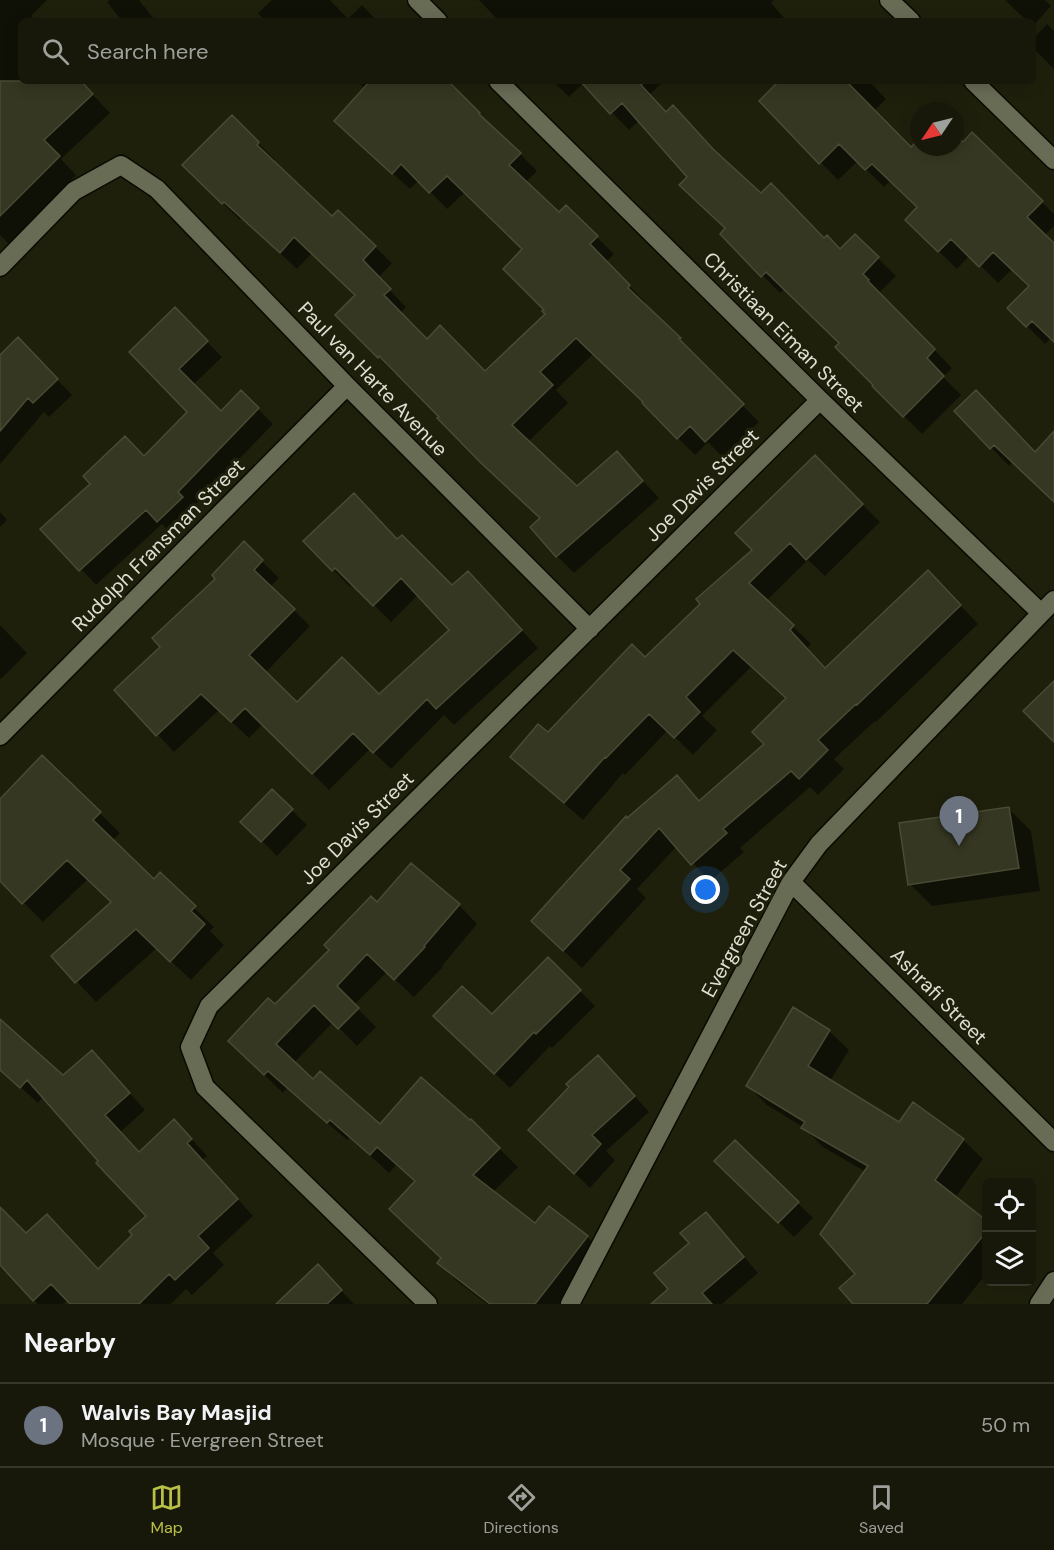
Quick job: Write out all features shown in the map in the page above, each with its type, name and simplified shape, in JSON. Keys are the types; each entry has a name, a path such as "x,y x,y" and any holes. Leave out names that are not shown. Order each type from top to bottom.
{"street":[{"path":"417,0 435,18"},
{"path":"889,0 908,18"},
{"name":"Christiaan Eiman Street","path":"501,84 820,400 1041,613"},
{"path":"976,84 1054,160"},
{"name":"Paul van Harte Avenue","path":"0,267 74,191 121,165 157,189 347,386 590,629"},
{"name":"Rudolph Fransman Street","path":"0,736 347,386"},
{"name":"Joe Davis Street","path":"428,1304 205,1087 190,1047 209,1006 820,400"},
{"name":"Evergreen Street","path":"570,1304 791,882 819,844 1054,600"},
{"name":"Ashrafi Street","path":"791,882 1054,1142"},
{"path":"1039,1304 1054,1281"}],"building":[{"path":"0,81 18,81 18,84 84,84 93,94 44,140 60,156 0,216"},
{"path":"367,84 451,84 521,153 509,165 559,212 566,205 598,236 590,244 630,285 628,288 681,338 679,339 744,404 705,442 690,426 677,439 643,402 576,338 540,372 553,385 512,425 577,486 617,451 643,481 556,557 530,527 540,518 481,463 379,356 378,358 335,315 355,295 294,237 280,253 224,202 222,204 182,165 232,115 259,142 257,145 332,216 338,210 376,246 363,260 391,289 384,295 427,339 440,325 485,371 545,314 542,311 544,310 503,269 522,249 447,176 429,193 401,164 392,174 334,121"},
{"path":"583,84 642,84 666,112 673,105 713,149 761,193 771,183 824,238 827,235 840,249 855,234 879,257 863,274 935,349 927,358 944,376 903,417 835,347 839,343 766,272 761,277 720,234 725,228 679,185 687,177 622,103 610,114"},
{"path":"776,84 849,84 910,146 910,156 964,156 964,141 972,132 1043,201 1027,217 1054,243 1054,342 1032,321 1026,327 1007,308 1029,286 993,252 979,267 951,239 938,252 905,220 917,207 872,164 865,170 839,144 819,164 759,101"},
{"path":"175,307 208,341 179,369 221,411 241,390 259,408 178,492 183,497 157,522 146,510 79,571 40,529 90,484 83,476 125,436 144,456 187,412 129,352"},
{"path":"18,337 58,379 33,403 28,398 0,431 0,355"},
{"path":"976,390 1035,452 1054,431 1054,502 994,445 990,449 954,411"},
{"path":"815,455 863,504 806,560 790,543 749,583 794,625 790,630 825,668 928,570 961,605 818,740 828,750 799,779 791,771 723,829 727,833 691,865 659,828 620,870 630,879 563,951 531,921 626,816 627,818 677,775 699,801 764,744 752,732 786,698 733,650 686,697 700,712 674,738 649,714 605,757 564,803 510,757 538,724 548,732 632,644 645,657 700,604 696,599 752,550 735,533"},
{"path":"354,493 397,539 402,535 452,585 468,571 522,630 436,709 427,699 373,753 353,733 312,774 245,708 231,722 201,694 156,736 114,690 160,647 152,638 215,579 212,575 244,541 263,560 254,570 295,609 249,655 297,702 342,657 379,694 449,630 401,578 373,606 335,568 332,571 303,541"},
{"path":"1054,681 1054,742 1023,711"},
{"path":"42,755 101,812 93,820 154,879 160,872 196,906 191,911 205,924 170,962 136,929 75,983 51,956 111,902 67,860 22,904 0,881 0,799"},
{"path":"272,789 293,809 261,842 240,822"},
{"path":"1009,807 1019,868 908,885 899,823"},
{"path":"411,863 460,904 394,980 367,954 337,986 359,1008 338,1029 314,1005 276,1044 313,1079 320,1071 380,1124 421,1077 471,1119 500,1148 473,1175 535,1223 549,1206 588,1236 535,1304 490,1304 437,1263 441,1258 389,1209 415,1181 377,1147 370,1155 330,1120 327,1123 268,1071 264,1075 228,1041 268,998 275,1004 329,950 324,945 371,896 377,902"},
{"path":"548,957 581,990 536,1034 534,1032 494,1074 433,1016 462,986 492,1014"},
{"path":"793,1007 830,1030 808,1066 899,1122 913,1102 964,1139 935,1180 982,1217 982,1237 927,1304 853,1304 839,1288 855,1274 820,1234 868,1166 801,1128 805,1122 746,1086"},
{"path":"0,1019 63,1075 92,1050 130,1093 105,1115 139,1152 174,1119 192,1139 187,1143 238,1199 198,1236 209,1248 175,1280 169,1274 139,1304 70,1304 51,1284 33,1301 0,1265 0,1207 26,1233 47,1214 98,1269 132,1235 129,1231 146,1216 96,1163 98,1161 27,1080 20,1088 0,1070"},
{"path":"598,1055 635,1096 592,1135 601,1144 574,1174 528,1130 569,1087 566,1084"},
{"path":"735,1140 799,1202 778,1223 714,1161"},
{"path":"706,1212 744,1257 702,1293 712,1304 651,1304 668,1289 654,1273 689,1243 680,1233"},
{"path":"318,1264 342,1290 327,1304 276,1304"}],"place":[{"name":"Walvis Bay Masjid","path":"959,846"}]}
